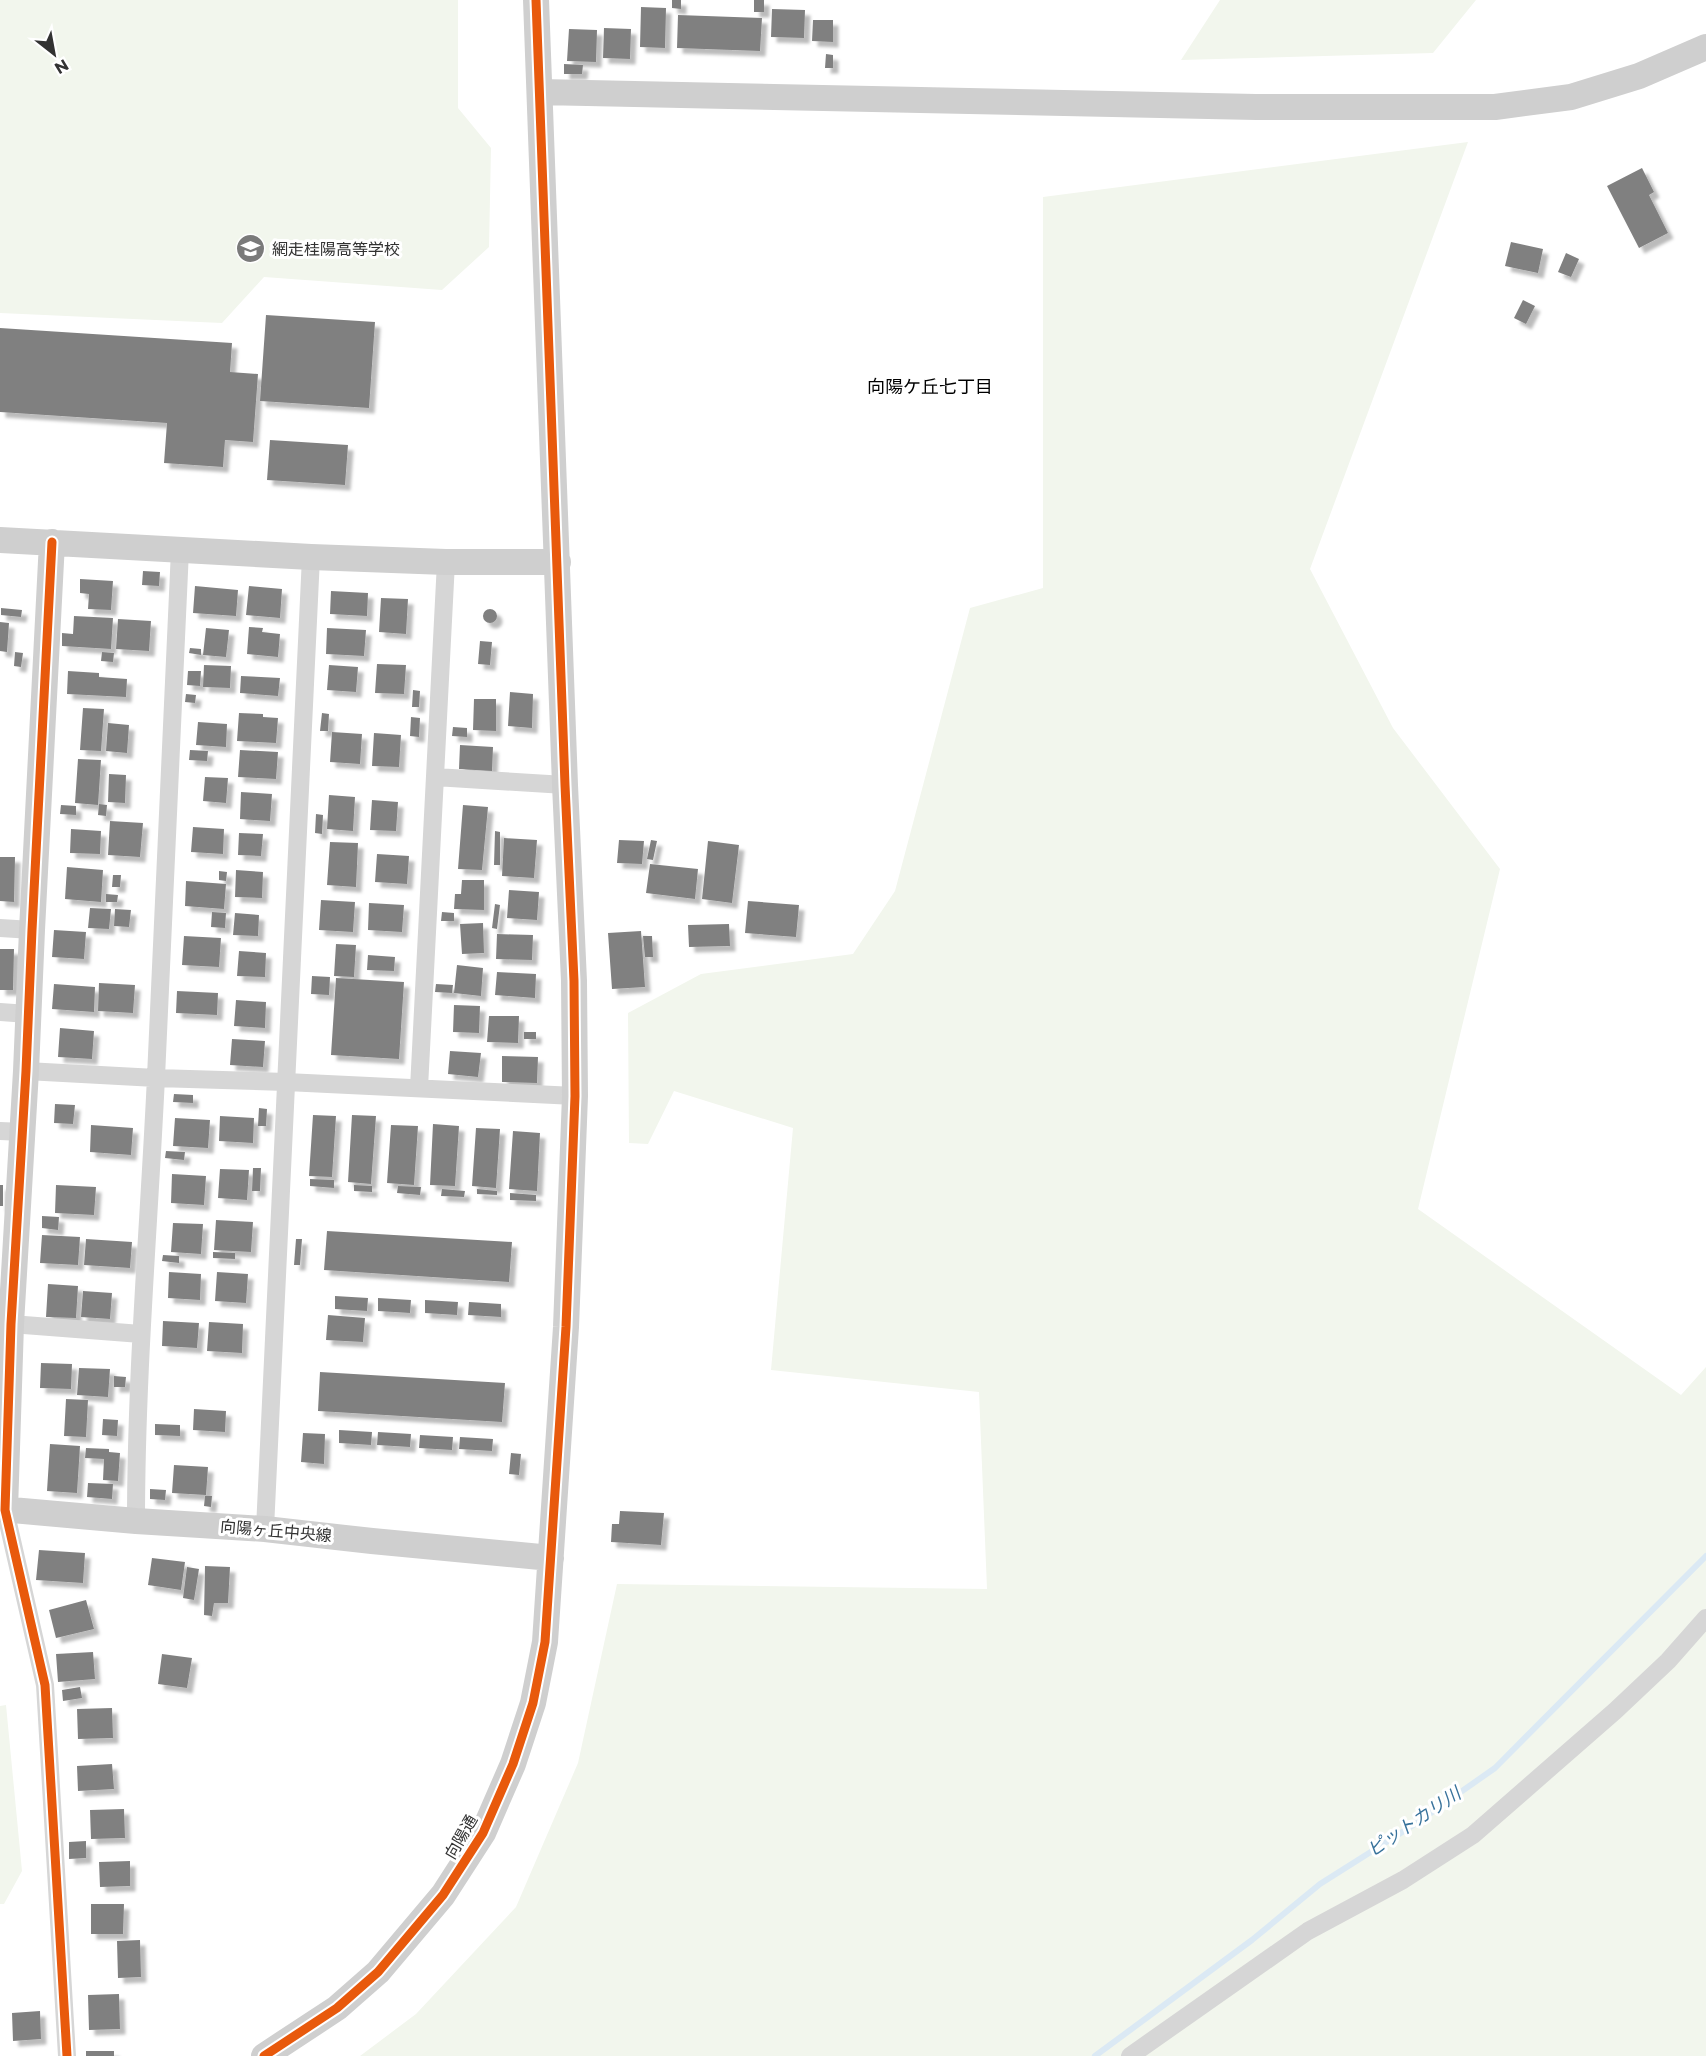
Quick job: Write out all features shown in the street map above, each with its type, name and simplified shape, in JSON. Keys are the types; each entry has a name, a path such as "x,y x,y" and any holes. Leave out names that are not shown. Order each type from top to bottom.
{"street":[{"name":"向陽通","path":"264,2056 337,2008 378,1972 442,1895 483,1833 513,1764 533,1703 545,1642 566,1316 575,1096 574,981 543,219 537,0"},
{"path":"540,92 1244,107 1495,107 1571,97 1639,76 1706,46"},
{"path":"0,540 311,557 446,562 558,562"},
{"path":"52,542 26,1071 11,1132 11,1324 2,1509 45,1685 67,2056"},
{"path":"136,1521 136,1452 141,1334 156,1078 180,550"},
{"path":"265,1528 311,557"},
{"path":"419,1088 446,562"},
{"path":"435,777 565,785"},
{"path":"0,928 32,930"},
{"path":"0,1012 28,1014"},
{"path":"26,1071 575,1096"},
{"path":"11,1324 141,1334"},
{"name":"向陽ヶ丘中央線","path":"2,1509 136,1521 265,1528 372,1541 551,1557"},
{"path":"1130,2056 1308,1931 1403,1880 1473,1835 1616,1712 1668,1661 1706,1618"}],"shaded area":[{"path":"0,0 458,0 458,108 491,148 489,247 442,290 264,277 222,323 0,313"},
{"path":"1220,0 1476,0 1433,53 1181,60"},
{"path":"1468,142 1310,569 1393,728 1500,869 1418,1209 1681,1395 1706,1367 1706,2056 360,2056 416,2014 516,1907 578,1763 617,1584 987,1589 979,1392 771,1370 793,1128 674,1091 648,1144 629,1143 628,1013 701,974 853,954 895,891 970,608 1043,588 1043,197"},
{"path":"6,1705 22,1871 4,1904 0,1904 0,1706"}],"building":[{"path":"672,0 681,0 681,9 672,8"},
{"path":"754,0 764,0 764,12 754,12"},
{"path":"641,7 666,8 665,48 640,47"},
{"path":"772,9 805,10 804,38 771,37"},
{"path":"678,15 762,18 760,51 677,48"},
{"path":"813,20 833,20 833,42 812,41"},
{"path":"604,28 631,29 630,59 603,58"},
{"path":"569,29 597,30 596,62 567,61"},
{"path":"826,54 833,55 833,68 825,68"},
{"path":"564,64 583,65 582,74 564,74"},
{"path":"1642,168 1654,192 1649,195 1668,233 1639,248 1607,186"},
{"path":"1511,242 1543,249 1538,273 1505,266"},
{"path":"1566,253 1579,259 1571,277 1558,272"},
{"path":"1523,300 1535,306 1526,324 1514,318"},
{"path":"266,315 375,322 369,408 260,401"},
{"path":"0,328 232,343 230,372 258,374 253,442 225,440 223,467 164,463 167,423 0,412"},
{"path":"270,440 348,445 345,485 267,480"},
{"path":"143,571 160,572 159,586 142,585"},
{"path":"80,579 113,581 111,610 88,609 89,594 80,593"},
{"path":"195,586 238,590 236,616 193,613"},
{"path":"249,586 282,589 280,618 246,615"},
{"path":"331,591 368,593 367,616 330,614"},
{"path":"381,598 408,599 406,634 379,632"},
{"path":"1,608 22,610 21,617 1,615"},
{"path":"487,609 493,609 497,616 493,623 487,623 483,619 483,613"},
{"path":"74,616 113,618 111,649 62,646 62,633 73,634"},
{"path":"118,619 151,621 149,651 116,649"},
{"path":"0,622 9,623 7,652 0,651"},
{"path":"249,627 263,628 262,632 280,634 278,657 247,654"},
{"path":"206,628 229,630 226,657 203,655"},
{"path":"327,628 366,630 364,656 326,654"},
{"path":"480,641 492,642 490,665 478,664"},
{"path":"190,648 201,649 201,655 189,653"},
{"path":"15,652 23,653 21,667 14,666"},
{"path":"102,652 114,653 113,662 101,661"},
{"path":"377,664 406,665 404,694 375,693"},
{"path":"204,665 231,666 230,688 203,687"},
{"path":"329,665 358,667 356,692 327,690"},
{"path":"68,671 99,673 99,677 127,679 126,697 67,694"},
{"path":"188,671 201,671 200,686 187,685"},
{"path":"241,676 280,678 278,696 240,693"},
{"path":"413,690 420,691 419,707 412,707"},
{"path":"510,692 533,694 532,728 508,726"},
{"path":"186,694 196,695 195,703 185,702"},
{"path":"474,699 496,699 496,731 473,730"},
{"path":"83,708 104,709 101,751 80,750"},
{"path":"239,713 263,714 263,717 278,718 276,743 237,741"},
{"path":"322,713 329,714 328,731 320,731"},
{"path":"411,717 420,718 419,737 410,736"},
{"path":"198,722 227,724 226,747 196,745"},
{"path":"108,723 129,725 127,753 106,751"},
{"path":"453,727 467,728 467,737 452,736"},
{"path":"332,732 362,734 360,764 330,762"},
{"path":"374,733 401,735 399,767 372,766"},
{"path":"460,745 493,747 492,771 459,769"},
{"path":"190,750 208,751 207,761 189,760"},
{"path":"240,750 278,752 276,779 238,777"},
{"path":"78,759 101,760 98,805 75,803"},
{"path":"109,774 126,775 125,803 108,802"},
{"path":"205,777 228,778 226,803 203,801"},
{"path":"241,792 272,794 270,821 240,819"},
{"path":"329,795 355,797 353,831 327,829"},
{"path":"372,800 398,802 396,831 370,830"},
{"path":"99,804 107,805 106,816 98,815"},
{"path":"61,805 76,806 76,815 60,814"},
{"path":"463,805 488,807 482,870 458,869"},
{"path":"316,814 323,815 322,834 315,833"},
{"path":"110,821 143,823 140,857 108,855"},
{"path":"193,827 224,829 223,854 191,852"},
{"path":"71,829 101,831 100,854 70,853"},
{"path":"495,831 500,832 500,865 494,865"},
{"path":"239,833 263,834 261,856 238,855"},
{"path":"504,838 537,840 534,878 502,876"},
{"path":"619,840 644,841 642,864 617,863"},
{"path":"651,840 657,841 653,860 647,859"},
{"path":"708,841 739,845 732,903 702,899"},
{"path":"330,842 358,843 356,887 327,885"},
{"path":"377,854 409,856 407,884 375,882"},
{"path":"0,857 15,857 14,902 0,901"},
{"path":"650,864 698,869 695,899 646,893"},
{"path":"67,867 103,870 101,902 65,899"},
{"path":"236,870 263,872 262,898 235,897"},
{"path":"219,871 227,872 226,881 219,880"},
{"path":"113,875 121,875 120,887 112,887"},
{"path":"462,880 484,880 484,910 454,909 455,894 461,894"},
{"path":"186,881 226,884 224,909 185,906"},
{"path":"509,890 539,892 537,920 507,918"},
{"path":"106,894 118,895 117,902 106,902"},
{"path":"321,900 355,902 353,932 319,930"},
{"path":"748,901 799,905 796,937 745,933"},
{"path":"369,903 404,905 402,932 368,930"},
{"path":"495,904 500,905 497,929 492,928"},
{"path":"90,908 111,909 109,929 88,928"},
{"path":"115,909 131,910 129,927 114,926"},
{"path":"212,912 226,913 225,928 211,927"},
{"path":"442,912 454,913 454,921 441,921"},
{"path":"235,913 259,915 258,936 233,935"},
{"path":"483,923 484,953 462,954 460,924"},
{"path":"729,924 730,946 689,947 688,925"},
{"path":"54,930 86,932 84,959 52,957"},
{"path":"641,931 645,987 612,989 608,933"},
{"path":"497,934 533,935 532,960 496,959"},
{"path":"184,936 221,938 219,967 182,965"},
{"path":"643,936 652,936 653,957 645,957"},
{"path":"336,944 356,945 354,977 334,976"},
{"path":"0,949 14,949 13,990 0,990"},
{"path":"239,951 266,953 265,977 237,976"},
{"path":"368,955 395,957 394,971 367,970"},
{"path":"457,965 483,968 481,996 454,993"},
{"path":"497,972 536,974 535,998 495,995"},
{"path":"312,976 330,977 329,995 311,994"},
{"path":"336,978 404,982 399,1059 331,1055"},
{"path":"99,983 135,985 133,1013 98,1011"},
{"path":"54,984 95,987 94,1012 52,1009"},
{"path":"436,984 453,985 452,993 435,992"},
{"path":"177,991 218,993 217,1015 176,1013"},
{"path":"236,1000 266,1002 265,1028 234,1026"},
{"path":"454,1005 480,1006 479,1033 453,1032"},
{"path":"489,1016 519,1016 518,1043 487,1042"},
{"path":"60,1028 94,1031 92,1059 58,1057"},
{"path":"524,1032 536,1032 536,1039 524,1039"},
{"path":"232,1039 265,1041 263,1067 230,1065"},
{"path":"450,1051 481,1053 478,1077 448,1074"},
{"path":"502,1056 538,1057 537,1083 502,1082"},
{"path":"174,1094 193,1095 193,1103 173,1102"},
{"path":"55,1104 75,1105 73,1124 54,1123"},
{"path":"259,1108 267,1109 266,1126 258,1126"},
{"path":"313,1115 336,1116 332,1177 309,1176"},
{"path":"352,1115 376,1116 371,1184 348,1182"},
{"path":"220,1116 254,1118 253,1143 219,1141"},
{"path":"175,1118 210,1120 208,1148 173,1146"},
{"path":"433,1124 459,1126 455,1186 430,1185"},
{"path":"91,1125 133,1128 131,1155 90,1152"},
{"path":"391,1125 418,1126 414,1185 387,1183"},
{"path":"476,1128 500,1129 496,1188 472,1186"},
{"path":"513,1131 540,1133 537,1191 509,1189"},
{"path":"166,1151 185,1152 184,1160 165,1158"},
{"path":"253,1168 261,1168 260,1191 252,1191"},
{"path":"220,1169 249,1170 247,1200 218,1198"},
{"path":"172,1174 206,1176 204,1205 171,1203"},
{"path":"310,1179 334,1180 334,1188 310,1186"},
{"path":"0,1185 3,1185 3,1206 0,1206"},
{"path":"56,1185 96,1187 94,1215 55,1213"},
{"path":"354,1185 372,1186 372,1192 354,1191"},
{"path":"398,1186 421,1187 420,1195 397,1193"},
{"path":"442,1189 465,1191 464,1197 441,1196"},
{"path":"477,1189 497,1191 497,1195 477,1194"},
{"path":"510,1193 536,1195 536,1201 510,1200"},
{"path":"42,1216 59,1217 58,1230 42,1228"},
{"path":"216,1220 253,1222 251,1252 214,1250"},
{"path":"173,1223 203,1224 201,1254 171,1252"},
{"path":"327,1231 512,1242 509,1282 324,1270"},
{"path":"42,1235 80,1237 78,1265 40,1263"},
{"path":"86,1239 132,1242 130,1268 84,1265"},
{"path":"296,1239 302,1239 300,1265 294,1265"},
{"path":"213,1252 235,1253 235,1259 213,1258"},
{"path":"163,1255 179,1256 179,1263 162,1261"},
{"path":"169,1272 201,1274 200,1300 168,1298"},
{"path":"217,1272 248,1274 246,1303 215,1301"},
{"path":"48,1284 78,1286 76,1318 46,1317"},
{"path":"83,1291 112,1293 110,1319 81,1317"},
{"path":"335,1296 368,1298 367,1311 335,1309"},
{"path":"378,1298 411,1300 410,1313 378,1311"},
{"path":"425,1300 458,1302 457,1315 425,1313"},
{"path":"469,1302 501,1304 501,1317 468,1315"},
{"path":"328,1315 365,1318 363,1342 326,1340"},
{"path":"163,1321 199,1323 197,1348 162,1346"},
{"path":"209,1322 243,1324 242,1353 207,1351"},
{"path":"41,1363 72,1364 71,1389 40,1388"},
{"path":"79,1368 110,1369 108,1397 77,1395"},
{"path":"320,1372 505,1383 502,1422 318,1411"},
{"path":"114,1376 126,1377 125,1387 114,1387"},
{"path":"66,1399 88,1400 86,1437 64,1436"},
{"path":"194,1409 226,1411 225,1432 193,1430"},
{"path":"103,1419 118,1420 117,1436 102,1435"},
{"path":"155,1424 180,1425 180,1436 155,1435"},
{"path":"339,1430 372,1432 371,1445 339,1443"},
{"path":"378,1432 411,1434 410,1447 377,1445"},
{"path":"303,1433 325,1434 324,1464 301,1462"},
{"path":"420,1435 453,1437 452,1450 419,1448"},
{"path":"460,1437 493,1439 492,1451 459,1449"},
{"path":"50,1444 80,1446 77,1493 47,1491"},
{"path":"86,1448 109,1449 109,1452 120,1453 118,1481 103,1480 104,1459 85,1458"},
{"path":"511,1453 521,1454 519,1475 509,1474"},
{"path":"174,1465 208,1467 206,1495 172,1493"},
{"path":"88,1483 113,1484 112,1499 87,1497"},
{"path":"150,1489 166,1490 165,1500 150,1499"},
{"path":"205,1496 212,1496 211,1507 204,1506"},
{"path":"620,1511 664,1513 661,1545 611,1542 612,1524 619,1524"},
{"path":"39,1550 85,1553 83,1583 36,1580"},
{"path":"152,1558 185,1562 181,1590 148,1585"},
{"path":"205,1566 230,1567 228,1603 214,1603 212,1616 204,1615"},
{"path":"187,1567 199,1569 194,1600 183,1598"},
{"path":"86,1600 94,1629 56,1638 49,1610"},
{"path":"93,1652 95,1679 58,1682 56,1654"},
{"path":"162,1654 192,1658 187,1688 158,1684"},
{"path":"80,1687 82,1698 63,1701 62,1690"},
{"path":"112,1708 113,1738 78,1739 77,1709"},
{"path":"112,1764 114,1789 78,1791 77,1766"},
{"path":"124,1809 125,1838 91,1839 90,1810"},
{"path":"86,1841 86,1858 69,1859 69,1842"},
{"path":"130,1861 130,1886 100,1887 99,1862"},
{"path":"91,1904 124,1904 123,1934 91,1934"},
{"path":"140,1940 141,1977 118,1978 117,1941"},
{"path":"119,1994 120,2029 89,2030 88,1995"},
{"path":"40,2011 41,2039 13,2041 12,2013"},
{"path":"86,2051 114,2051 114,2056 86,2056"}],"waterway":[{"name":"ピットカリ川","path":"1095,2056 1252,1940 1320,1884 1415,1824 1495,1768 1706,1556"}],"cycle path":[{"path":"264,2056 337,2008 378,1972 443,1895 483,1833 513,1764 533,1703 545,1642 566,1327 575,1096 574,981 536,0"},
{"path":"52,542 11,1324 5,1510 45,1685 67,2056"}],"place":[{"name":"網走桂陽高等学校","path":"251,249"}],"district":[{"name":"向陽ケ丘七丁目","path":"930,387"}]}
